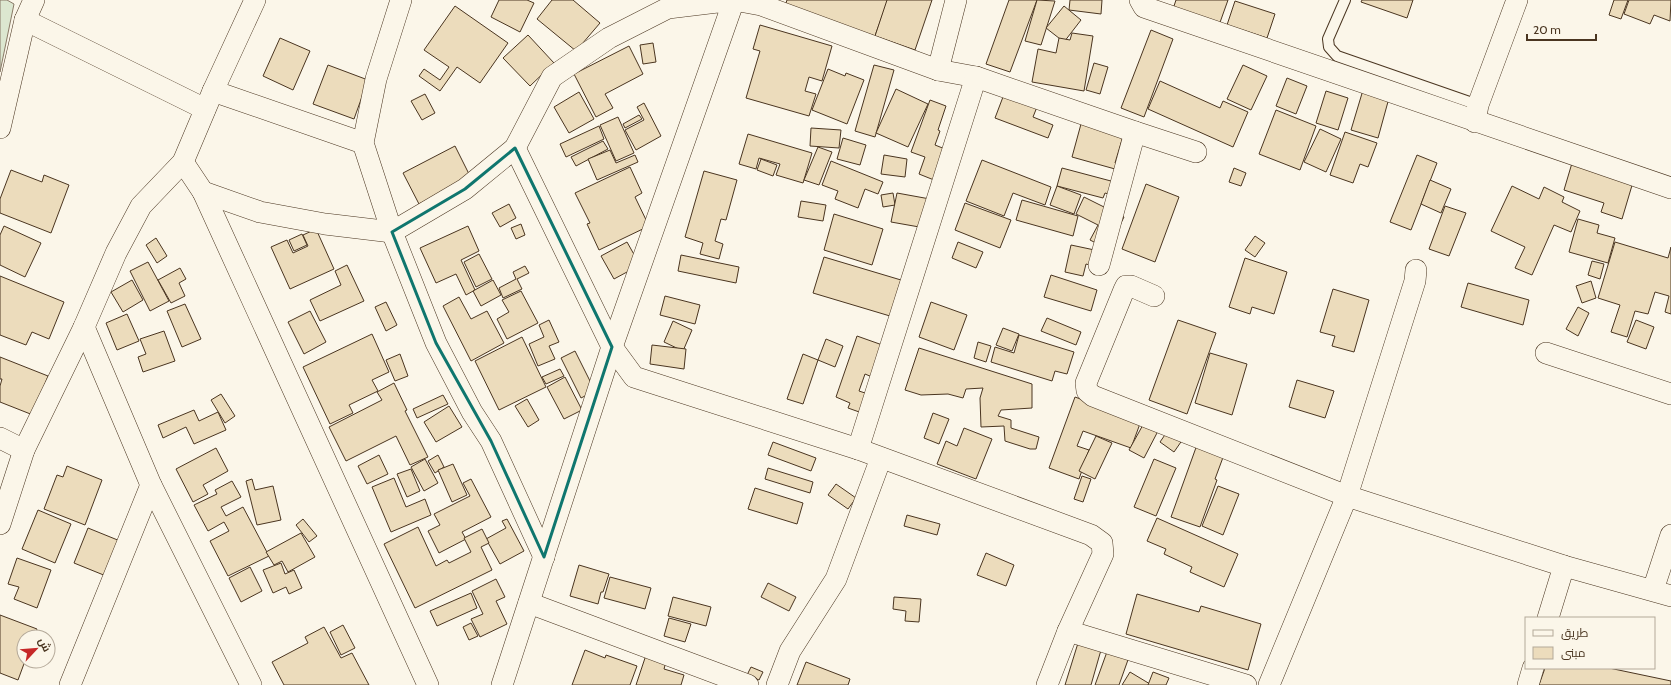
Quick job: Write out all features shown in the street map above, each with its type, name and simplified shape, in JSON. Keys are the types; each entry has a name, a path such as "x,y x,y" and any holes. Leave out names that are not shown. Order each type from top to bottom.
{"street":[{"path":"0,128 25,20 34,0"},
{"path":"0,524 24,450 84,327 116,253 141,206 183,162 209,100 255,0"},
{"path":"401,0 376,79 363,143 392,232 436,343 472,412 491,441 544,557"},
{"path":"502,685 612,347 734,0"},
{"path":"203,192 260,212 325,224 392,232 465,189 515,148 552,77 609,38 668,8 734,0 761,5 938,70 976,77 1196,152"},
{"path":"938,70 956,0"},
{"path":"1140,0 1144,7 1476,113 1671,188"},
{"path":"1476,113 1517,0"},
{"path":"25,20 209,100 363,143"},
{"path":"858,450 976,77"},
{"path":"1099,265 1135,132"},
{"path":"515,148 612,347 634,377 881,458 1090,535 1102,543 1103,554 1068,631 1047,685"},
{"path":"183,162 203,192 428,685"},
{"path":"1269,685 1347,496 1415,281 1416,270"},
{"path":"1154,296 1131,286 1126,286 1086,383 1087,391 1093,396 1347,496 1564,566 1662,593 1671,535"},
{"path":"84,327 151,485 251,685"},
{"path":"1546,353 1671,394"},
{"path":"0,438 24,450"},
{"path":"777,685 790,651 836,579 881,458"},
{"path":"70,685 151,485"},
{"path":"1548,617 1564,566"},
{"path":"529,603 748,685"},
{"path":"1068,631 1246,685"},
{"path":"1528,685 1533,669"}],"lane":[{"path":"1344,0 1328,39 1329,47 1337,56 1476,113"}],"highlighted area":[{"path":"515,148 612,347 544,557 491,441 436,343 392,232 465,189"}],"green space":[{"path":"0,0 7,0 14,4 0,72"}],"building":[{"path":"499,0 527,0 534,3 520,32 491,17"},
{"path":"552,0 573,0 600,23 576,51 537,19"},
{"path":"787,0 888,0 875,36 785,6"},
{"path":"887,0 932,0 915,50 875,36"},
{"path":"1009,0 1037,0 1010,72 986,64"},
{"path":"1037,0 1055,1 1041,45 1025,41"},
{"path":"1070,0 1102,0 1101,14 1069,10"},
{"path":"1176,0 1228,0 1218,28 1172,12"},
{"path":"1362,0 1413,0 1407,18 1361,2"},
{"path":"1614,0 1628,0 1621,19 1609,15"},
{"path":"1629,0 1671,0 1670,21 1654,15 1650,24 1624,14"},
{"path":"1235,1 1275,14 1267,38 1227,25"},
{"path":"455,6 508,43 480,83 457,67 440,91 419,76 424,69 440,80 449,67 424,50"},
{"path":"1064,6 1081,20 1064,42 1046,28"},
{"path":"760,25 832,46 822,81 809,77 805,91 816,94 809,116 746,98 760,51 753,49"},
{"path":"1151,30 1173,39 1144,117 1121,108"},
{"path":"1072,33 1093,36 1084,91 1032,82 1038,49 1056,53 1059,38 1070,40"},
{"path":"528,35 554,63 530,86 503,58"},
{"path":"280,38 310,51 293,90 263,76"},
{"path":"653,43 656,62 643,64 640,45"},
{"path":"629,46 643,74 605,94 613,108 596,117 574,74"},
{"path":"1094,63 1108,67 1100,94 1086,90"},
{"path":"328,65 368,80 354,119 313,104"},
{"path":"874,65 894,70 875,137 855,131"},
{"path":"1243,65 1267,76 1251,110 1227,99"},
{"path":"828,69 845,76 846,73 864,80 847,124 812,110"},
{"path":"1287,78 1307,86 1296,114 1276,106"},
{"path":"1160,81 1220,108 1223,101 1248,112 1233,147 1148,109"},
{"path":"896,89 928,104 908,147 876,133"},
{"path":"1006,89 1039,102 1033,117 1053,125 1048,138 995,118"},
{"path":"1363,90 1389,98 1378,138 1351,130"},
{"path":"1326,91 1348,98 1338,130 1316,123"},
{"path":"579,92 594,119 569,133 554,107"},
{"path":"425,94 435,113 422,120 411,101"},
{"path":"930,100 946,106 935,145 950,151 939,182 919,174 925,157 911,152"},
{"path":"644,103 661,136 636,150 625,130 644,120 637,107"},
{"path":"1276,110 1316,126 1300,170 1259,154"},
{"path":"639,115 642,119 625,128 623,124"},
{"path":"618,117 634,153 616,161 600,125"},
{"path":"1081,124 1123,136 1115,163 1115,169 1072,157"},
{"path":"599,126 604,139 566,157 560,144"},
{"path":"811,128 841,130 839,148 810,146"},
{"path":"1320,129 1341,139 1326,172 1304,162"},
{"path":"1345,132 1377,143 1368,167 1360,164 1353,183 1330,175"},
{"path":"748,134 812,153 803,183 776,175 780,164 759,158 756,169 739,164"},
{"path":"843,138 866,145 860,165 837,159"},
{"path":"603,141 608,149 576,166 571,157"},
{"path":"455,146 471,178 419,204 403,173"},
{"path":"818,147 832,152 819,185 804,180"},
{"path":"610,150 616,163 635,155 638,162 597,180 588,159"},
{"path":"884,155 907,159 905,177 881,174"},
{"path":"1417,155 1437,163 1411,230 1390,222"},
{"path":"761,159 777,165 773,176 757,170"},
{"path":"982,160 1051,187 1045,205 1013,193 1004,216 966,201"},
{"path":"831,161 883,182 878,194 865,189 858,208 835,199 838,191 822,185"},
{"path":"1572,163 1633,182 1622,219 1601,212 1604,203 1564,190"},
{"path":"630,167 642,193 635,197 649,226 599,250 587,224 590,223 575,193"},
{"path":"1062,168 1126,185 1122,198 1105,193 1103,198 1057,186"},
{"path":"1234,168 1246,173 1241,186 1229,182"},
{"path":"11,170 42,182 44,175 69,185 51,233 0,213 0,199"},
{"path":"704,171 737,180 726,220 721,219 715,241 723,244 719,259 700,254 703,243 685,237"},
{"path":"1430,180 1451,189 1441,213 1421,204"},
{"path":"1146,184 1179,197 1155,262 1122,249"},
{"path":"1057,186 1081,195 1074,214 1050,205"},
{"path":"1512,186 1539,199 1544,187 1564,197 1562,202 1580,211 1571,232 1554,225 1532,275 1515,268 1525,247 1491,231"},
{"path":"893,193 895,205 883,207 881,195"},
{"path":"897,193 930,199 925,228 891,222"},
{"path":"1084,197 1124,217 1108,249 1090,240 1098,225 1076,214"},
{"path":"1022,200 1078,216 1073,236 1016,220"},
{"path":"801,201 826,205 823,221 798,217"},
{"path":"965,203 1011,220 1000,248 955,230"},
{"path":"509,204 516,218 500,227 492,213"},
{"path":"1445,206 1466,213 1449,256 1429,249"},
{"path":"834,214 883,229 872,265 824,250"},
{"path":"1578,219 1599,225 1597,233 1615,238 1608,263 1569,252"},
{"path":"521,224 525,235 516,239 511,228"},
{"path":"4,226 41,243 25,277 0,265 0,235"},
{"path":"468,226 479,251 461,260 475,290 466,295 456,274 436,283 420,248"},
{"path":"316,229 334,269 290,289 271,247 287,240 293,253 308,246 303,235"},
{"path":"302,234 307,245 294,251 289,240"},
{"path":"1255,236 1265,243 1255,257 1245,250"},
{"path":"156,238 167,256 157,263 146,245"},
{"path":"627,242 640,265 614,279 601,256"},
{"path":"958,242 983,252 976,268 952,258"},
{"path":"1615,242 1668,258 1671,247 1671,314 1665,312 1669,296 1655,292 1648,314 1635,311 1627,337 1611,332 1620,305 1598,298"},
{"path":"1071,245 1104,252 1101,268 1086,264 1083,276 1065,272"},
{"path":"479,254 492,279 476,287 464,262"},
{"path":"681,255 739,267 736,283 678,271"},
{"path":"824,257 901,280 890,316 813,293"},
{"path":"1245,258 1287,272 1274,314 1252,307 1250,314 1229,307"},
{"path":"1592,261 1604,264 1600,279 1588,275"},
{"path":"148,262 169,301 150,311 130,271"},
{"path":"347,265 364,301 320,321 310,300 341,285 335,271"},
{"path":"525,266 529,273 517,279 522,289 503,298 499,288 516,279 513,272"},
{"path":"180,268 186,279 179,283 185,296 171,303 158,280"},
{"path":"1051,275 1097,290 1091,311 1044,297"},
{"path":"0,276 64,302 49,339 32,332 26,345 0,335"},
{"path":"132,280 143,300 123,312 111,292"},
{"path":"493,280 501,295 481,306 473,291"},
{"path":"1591,281 1596,298 1582,303 1576,286"},
{"path":"1468,283 1529,300 1523,325 1461,307"},
{"path":"1333,289 1369,300 1354,352 1332,346 1335,336 1320,332"},
{"path":"521,291 538,323 507,339 497,319 509,312 502,300"},
{"path":"665,296 700,305 695,324 660,315"},
{"path":"459,297 471,319 487,311 504,343 471,361 443,306"},
{"path":"386,302 397,325 386,331 375,307"},
{"path":"931,302 967,315 954,350 919,337"},
{"path":"185,304 201,339 182,347 167,311"},
{"path":"1578,307 1589,313 1578,336 1566,329"},
{"path":"310,311 326,342 304,354 288,322"},
{"path":"127,314 139,341 117,350 106,323"},
{"path":"1047,318 1081,332 1076,345 1041,331"},
{"path":"549,320 559,342 549,346 555,359 538,366 529,344 544,337 539,325"},
{"path":"1178,320 1216,333 1187,414 1149,400"},
{"path":"1636,320 1654,327 1646,349 1627,342"},
{"path":"673,321 692,330 683,351 664,342"},
{"path":"1003,328 1019,334 1012,351 996,345"},
{"path":"164,331 175,361 143,372 138,357 146,354 140,339"},
{"path":"372,334 389,372 372,380 378,391 349,405 353,413 330,424 303,367"},
{"path":"1019,335 1074,352 1067,374 1055,371 1052,381 991,362 995,347 1014,353"},
{"path":"857,336 888,347 877,379 865,374 859,391 868,394 862,413 848,408 850,403 836,397"},
{"path":"522,337 546,387 499,410 475,361"},
{"path":"826,339 843,346 835,367 818,360"},
{"path":"978,342 991,346 986,362 974,358"},
{"path":"652,345 686,349 684,369 650,364"},
{"path":"919,348 1032,384 1032,408 1001,410 998,416 1011,420 1011,428 1039,437 1036,449 1030,449 1005,441 1004,426 981,427 980,398 983,388 966,389 963,398 948,394 921,395 905,390"},
{"path":"575,351 595,391 581,398 561,358"},
{"path":"1210,353 1247,364 1232,415 1195,403"},
{"path":"400,354 408,376 395,381 386,360"},
{"path":"803,354 818,360 803,404 787,399"},
{"path":"0,357 48,376 33,415 0,402 0,386 2,379 0,379"},
{"path":"560,369 564,376 546,384 542,377"},
{"path":"565,377 582,410 564,419 547,387"},
{"path":"1297,380 1334,391 1325,418 1289,407"},
{"path":"394,383 407,410 405,411 428,457 410,465 396,436 346,461 329,427 382,400 377,392"},
{"path":"221,394 235,416 225,423 211,400"},
{"path":"443,395 448,404 417,418 413,409"},
{"path":"1075,397 1141,421 1131,448 1083,431 1077,446 1089,450 1079,479 1049,468"},
{"path":"527,399 539,420 528,427 515,406"},
{"path":"449,406 462,427 436,442 424,422"},
{"path":"194,410 199,421 218,412 226,430 194,444 186,427 163,438 158,425"},
{"path":"933,413 949,419 939,444 924,438"},
{"path":"1144,423 1158,431 1144,458 1129,450"},
{"path":"964,428 992,439 976,479 937,464 946,441 957,446"},
{"path":"1169,429 1183,439 1174,452 1160,442"},
{"path":"1096,436 1112,443 1095,479 1079,471"},
{"path":"773,442 816,458 811,471 768,455"},
{"path":"1198,442 1225,452 1215,479 1217,480 1200,527 1171,517"},
{"path":"216,448 228,471 203,485 208,494 193,502 176,469"},
{"path":"379,455 388,474 367,484 358,466"},
{"path":"438,455 444,467 435,473 428,461"},
{"path":"425,459 438,483 424,491 411,467"},
{"path":"1154,459 1176,468 1156,516 1134,507"},
{"path":"453,464 467,495 452,502 438,470"},
{"path":"67,466 102,480 85,525 44,509 57,475 63,477"},
{"path":"768,468 813,482 810,493 765,479"},
{"path":"411,469 420,491 407,497 397,474"},
{"path":"1082,476 1091,479 1083,502 1074,499"},
{"path":"394,478 406,507 425,499 431,515 391,532 372,487"},
{"path":"252,479 255,490 273,486 281,520 257,525 246,481"},
{"path":"471,479 491,517 462,532 466,539 439,553 428,531 440,525 434,514 470,496 463,483"},
{"path":"232,481 241,497 221,507 226,516 243,507 269,556 228,576 210,541 229,531 224,522 208,531 194,505 217,494 215,490"},
{"path":"836,484 856,498 848,509 828,495"},
{"path":"1218,486 1239,494 1223,535 1202,526"},
{"path":"755,488 803,503 797,524 748,509"},
{"path":"38,510 71,524 55,563 22,549"},
{"path":"907,515 940,524 937,535 904,526"},
{"path":"1157,518 1238,554 1224,587 1190,572 1192,567 1164,554 1166,549 1147,541"},
{"path":"303,519 317,536 309,542 296,525"},
{"path":"507,519 524,551 500,564 486,539 506,528 502,521"},
{"path":"418,527 436,566 447,560 449,563 471,552 464,538 482,529 489,543 481,547 492,570 415,608 384,544"},
{"path":"88,528 125,543 111,578 74,563"},
{"path":"301,533 315,557 288,572 282,561 274,565 266,552"},
{"path":"986,553 1014,565 1006,586 977,575"},
{"path":"17,558 51,570 37,608 14,599 19,587 8,584"},
{"path":"281,563 285,574 294,570 302,588 289,594 286,587 273,593 263,570"},
{"path":"579,565 609,574 603,592 601,592 598,604 570,596"},
{"path":"250,567 262,591 241,602 229,578"},
{"path":"610,577 651,588 645,609 604,598"},
{"path":"496,579 505,597 496,601 507,624 480,637 471,619 483,614 472,591"},
{"path":"768,583 796,597 789,611 761,597"},
{"path":"471,593 477,608 437,626 430,611"},
{"path":"1137,594 1199,612 1201,606 1261,624 1248,670 1126,634"},
{"path":"673,597 711,607 706,626 668,616"},
{"path":"894,597 921,599 919,622 905,621 906,611 893,609"},
{"path":"0,615 37,629 16,629 16,669 22,669 18,680 0,673"},
{"path":"669,618 691,624 685,642 664,636"},
{"path":"471,623 478,636 469,640 463,627"},
{"path":"343,625 355,648 341,655 330,632"},
{"path":"324,627 341,658 352,653 369,685 284,685 272,662 308,643 305,637"},
{"path":"1078,643 1101,650 1091,685 1065,685"},
{"path":"1108,649 1129,657 1119,685 1095,685"},
{"path":"585,650 605,658 606,655 637,666 630,685 572,685"},
{"path":"647,652 667,658 664,669 684,675 681,685 636,685"},
{"path":"806,662 850,679 848,685 797,685"},
{"path":"751,667 763,672 759,680 747,675"},
{"path":"1545,669 1614,669 1671,681 1671,685 1539,685"},
{"path":"1130,672 1150,684 1150,685 1122,685"},
{"path":"1153,672 1169,678 1166,685 1148,685"}]}
